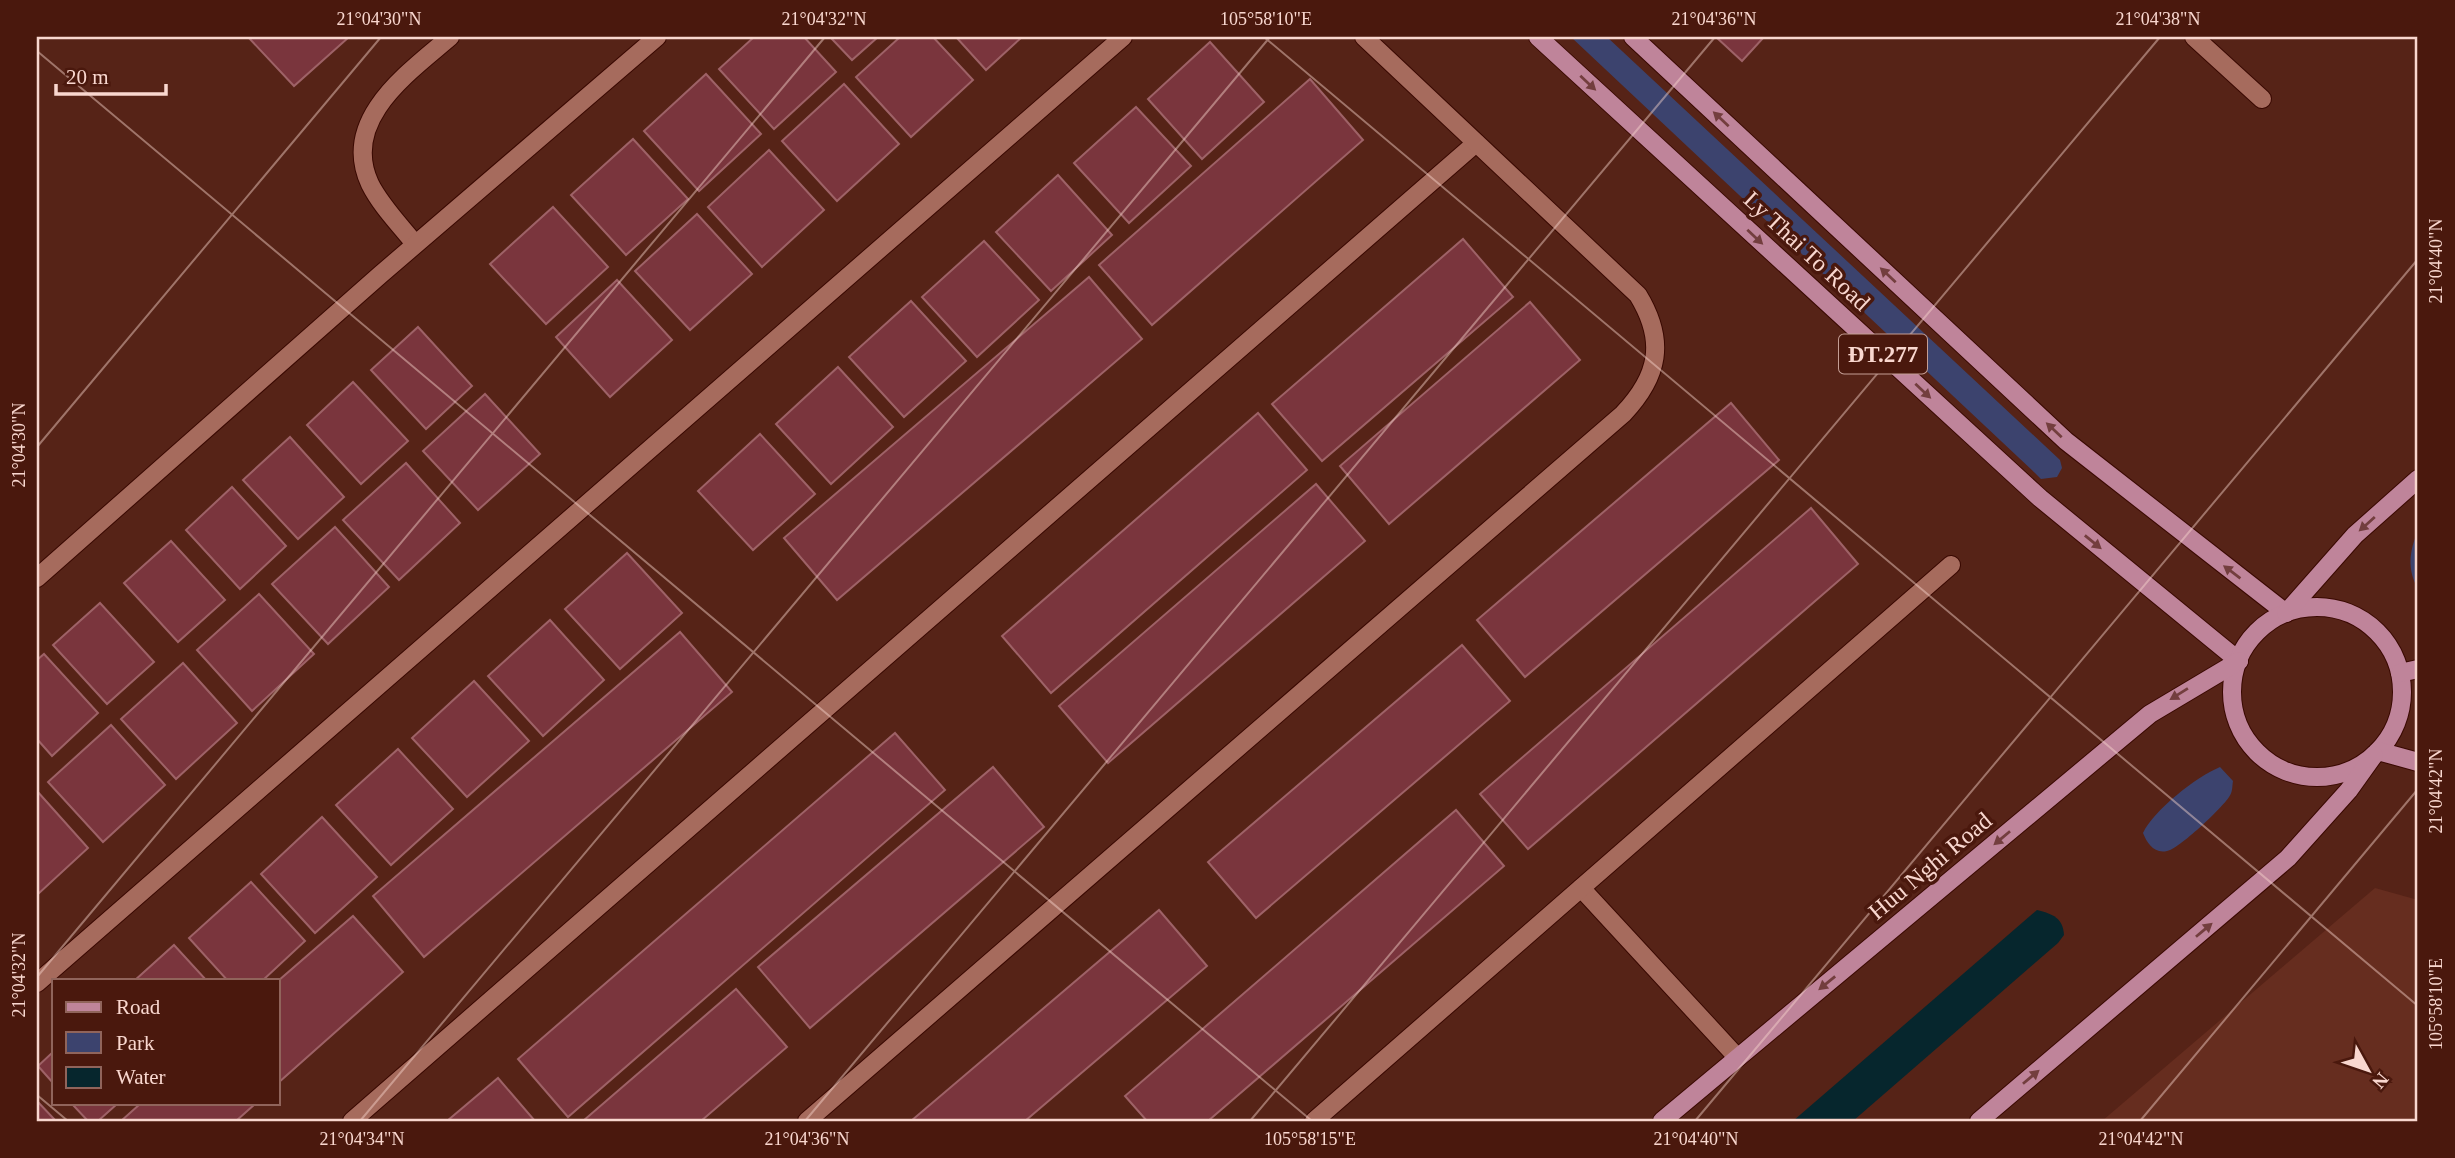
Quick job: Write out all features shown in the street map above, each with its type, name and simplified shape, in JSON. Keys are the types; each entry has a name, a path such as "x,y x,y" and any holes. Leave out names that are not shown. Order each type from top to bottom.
{"main road":[{"name":"Ly Thai To Road","path":"1538,37 2040,498 2239,661"},
{"name":"Ly Thai To Road","path":"1633,37 2066,441 2286,613"},
{"path":"2418,479 2347,543 2286,613 2253,637 2239,661 2232,690 2237,722 2245,737 2267,761 2289,772 2313,777 2346,772 2376,753 2418,762"},
{"path":"1979,1121 2288,858 2325,819 2376,753 2409,704 2391,650 2379,634 2364,621 2326,607 2305,608 2286,613"},
{"name":"Huu Nghi Road","path":"1662,1121 2150,714 2239,661"},
{"path":"2400,673 2418,669"}],"street":[{"path":"415,244 371,184 365,168 363,141 375,110 389,92 450,37"},
{"path":"37,578 415,244 657,37"},
{"path":"37,983 1123,37"},
{"path":"807,1121 1637,400 1655,359 1657,336 1650,314 1639,295 1364,37"},
{"path":"2194,37 2262,99"},
{"path":"352,1121 1476,143"},
{"path":"1314,1121 1951,565"},
{"path":"1581,887 1737,1057"}],"shaded area":[{"path":"2375,888 2418,900 2418,1121 2102,1121"}],"green space":[{"path":"1571,37 1607,37 2060,460 2062,468 2057,477 2041,479"},
{"path":"2418,531 2418,589 2410,560"},
{"path":"2220,767 2233,781 2231,793 2225,802 2173,849 2158,851 2152,847 2143,833 2156,814 2188,786"}],"water":[{"path":"2037,910 2052,915 2062,924 2064,935 2058,943 1853,1121 1793,1121"}],"building":[{"path":"248,37 349,37 294,86"},
{"path":"754,37 804,37 836,72 774,129 719,69"},
{"path":"830,37 878,37 852,60"},
{"path":"900,37 933,37 973,80 911,137 856,77"},
{"path":"956,37 1022,37 986,70"},
{"path":"1716,37 1764,37 1742,61"},
{"path":"1210,42 1264,102 1202,159 1148,99"},
{"path":"706,74 761,134 699,191 644,131"},
{"path":"1310,79 1363,140 1152,325 1099,265"},
{"path":"844,84 899,144 837,201 782,141"},
{"path":"1136,107 1191,166 1129,223 1074,163"},
{"path":"633,139 688,199 626,255 571,195"},
{"path":"769,150 824,210 762,267 708,207"},
{"path":"1058,175 1112,235 1051,291 996,232"},
{"path":"553,207 608,267 546,324 490,264"},
{"path":"697,214 752,274 690,330 635,271"},
{"path":"1463,239 1513,297 1322,461 1272,404"},
{"path":"984,241 1039,300 977,357 922,297"},
{"path":"1089,277 1142,339 837,600 784,538"},
{"path":"617,280 672,340 610,397 556,337"},
{"path":"911,301 966,361 904,417 849,357"},
{"path":"1530,302 1580,360 1389,524 1340,466"},
{"path":"418,327 472,386 426,429 371,370"},
{"path":"838,367 893,427 831,484 776,424"},
{"path":"353,382 408,441 361,484 307,425"},
{"path":"485,394 540,454 478,510 423,451"},
{"path":"1731,403 1779,460 1525,677 1477,620"},
{"path":"1258,413 1307,470 1051,693 1002,636"},
{"path":"760,434 815,494 753,550 698,491"},
{"path":"290,437 344,497 298,539 243,480"},
{"path":"406,463 460,523 399,580 343,520"},
{"path":"1316,484 1365,541 1108,763 1059,706"},
{"path":"232,487 286,546 240,589 186,530"},
{"path":"1811,508 1858,564 1528,849 1480,794"},
{"path":"335,527 389,587 328,644 272,584"},
{"path":"171,541 225,600 178,642 124,583"},
{"path":"627,553 682,613 620,669 565,609"},
{"path":"259,594 314,654 252,711 197,650"},
{"path":"100,603 154,662 107,704 53,645"},
{"path":"550,620 604,680 543,736 488,676"},
{"path":"680,632 732,692 424,957 373,896"},
{"path":"1462,645 1510,701 1256,918 1208,862"},
{"path":"44,654 98,713 52,756 37,739 37,660"},
{"path":"183,663 237,723 176,779 121,719"},
{"path":"474,681 529,741 467,797 412,738"},
{"path":"111,725 165,785 103,842 48,782"},
{"path":"895,733 945,790 568,1117 518,1059"},
{"path":"398,749 453,809 391,865 336,805"},
{"path":"993,767 1044,827 810,1028 758,967"},
{"path":"37,791 88,848 37,895"},
{"path":"1456,810 1504,866 1208,1121 1147,1121 1125,1096"},
{"path":"322,817 377,877 315,933 261,874"},
{"path":"251,882 305,941 264,979 226,979 189,938"},
{"path":"1159,910 1207,966 1025,1121 911,1121"},
{"path":"353,916 403,972 280,1081 280,979"},
{"path":"174,945 205,979 136,979"},
{"path":"736,989 787,1047 701,1121 583,1121"},
{"path":"52,1053 52,1082 38,1066"},
{"path":"498,1078 535,1121 447,1121"},
{"path":"37,1101 56,1121 37,1121"},
{"path":"74,1106 115,1106 98,1121 88,1121"},
{"path":"138,1106 253,1106 236,1121 121,1121"}]}
